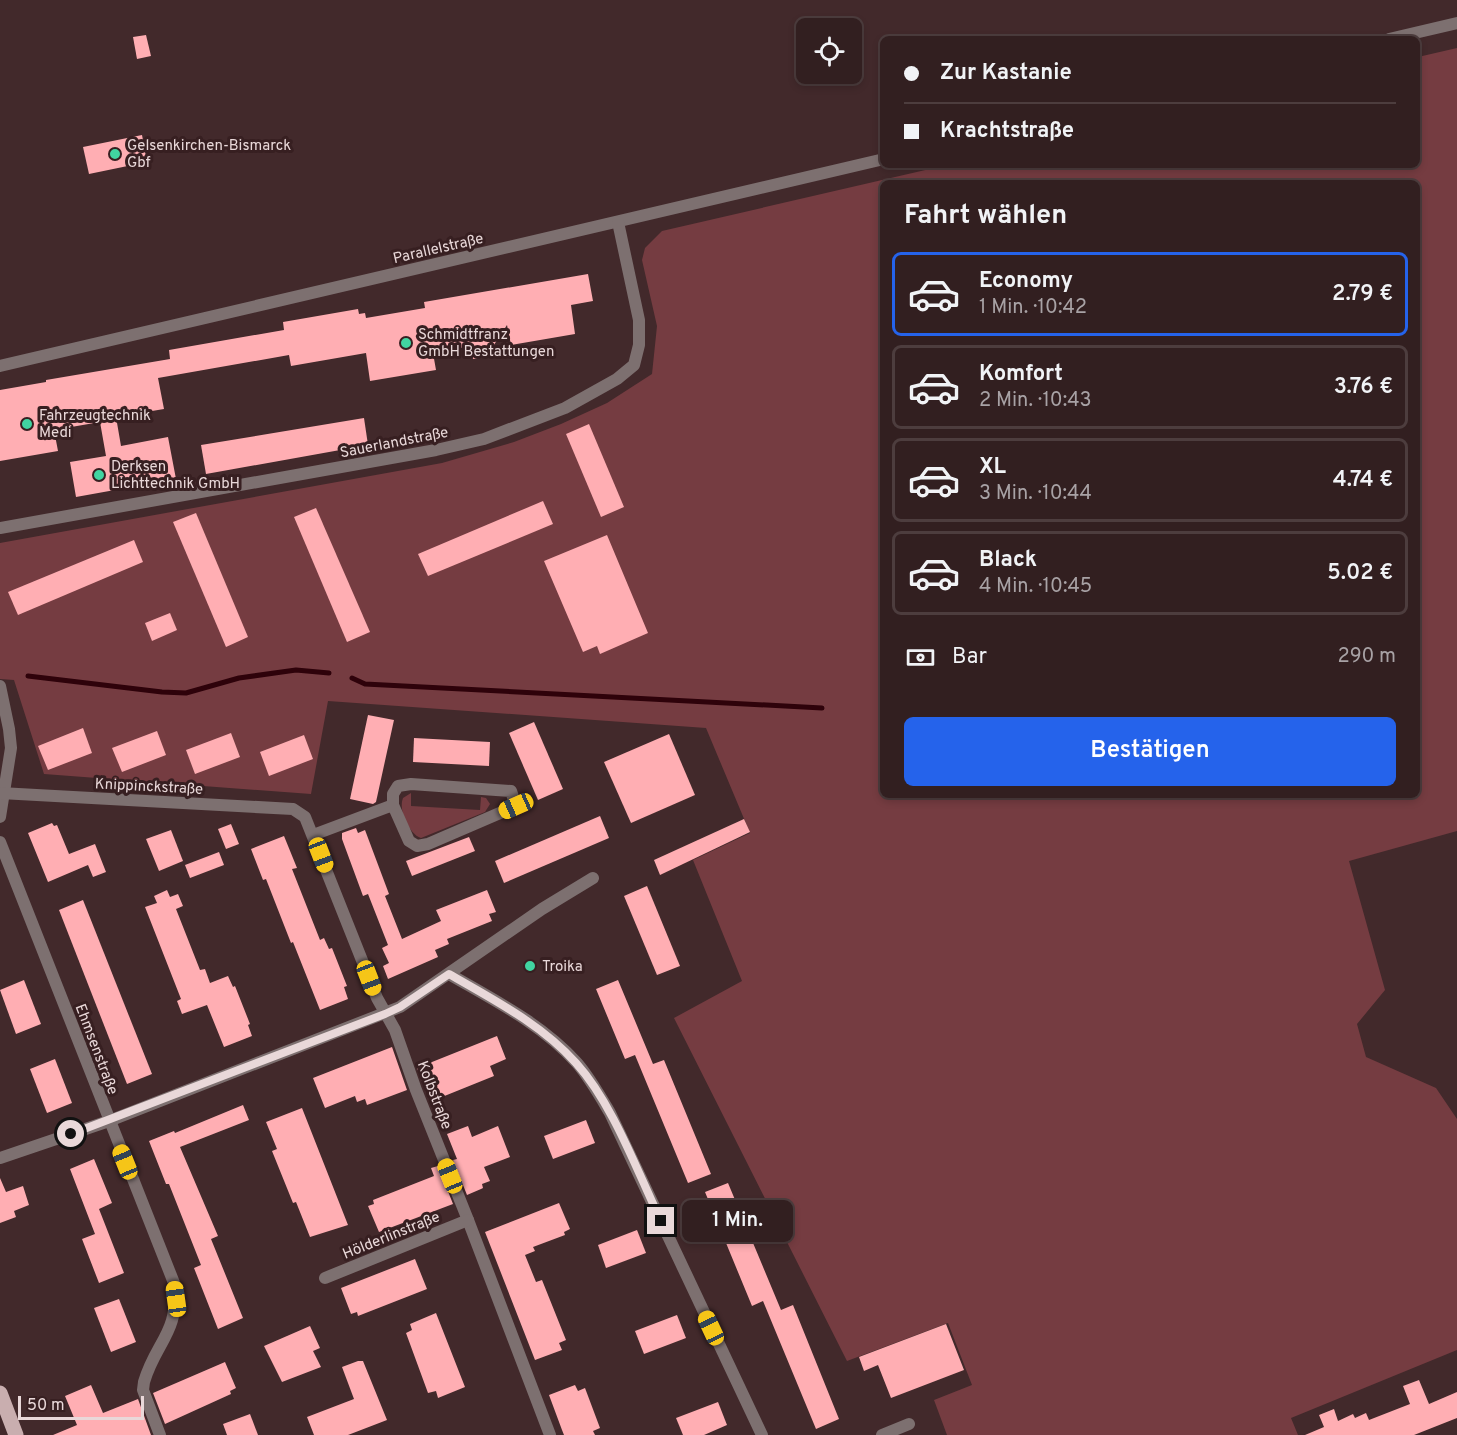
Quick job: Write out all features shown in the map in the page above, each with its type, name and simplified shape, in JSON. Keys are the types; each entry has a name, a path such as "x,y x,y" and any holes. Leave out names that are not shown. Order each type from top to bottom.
{"main road":[{"path":"0,1393 16,1435"}],"street":[{"path":"1402,36 1457,23"},
{"name":"Parallelstraße","path":"0,366 880,160"},
{"name":"Sauerlandstraße","path":"0,528 436,450 484,439 565,408 617,379 634,365 639,345 639,320 618,222"},
{"path":"0,686 11,748 2,793 0,817"},
{"path":"411,784 511,790 516,806 428,844 417,846 409,841 393,805 393,794 398,786 411,784"},
{"name":"Knippinckstraße","path":"2,793 293,809"},
{"path":"313,835 393,805"},
{"name":"Kolbstraße","path":"293,809 305,817 377,998 395,1030 416,1090 550,1435"},
{"name":"Ehmsenstraße","path":"0,842 174,1283 176,1299 174,1315 169,1332 146,1375 143,1390 160,1435"},
{"path":"0,1158 109,1121 400,1007 542,909 593,878"},
{"path":"449,974 521,1016 552,1040 577,1063 594,1087 610,1113 762,1435"},
{"name":"Hölderlinstraße","path":"325,1278 468,1220"},
{"path":"882,1435 909,1424"}],"shaded area":[{"path":"1457,48 1457,831 1349,861 1385,990 1357,1024 1366,1057 1436,1088 1457,1119 1457,1350 1291,1418 1298,1435 947,1435 934,1400 972,1385 948,1323 847,1361 674,1018 742,981 693,860 750,833 706,728 328,701 311,794 44,774 14,680 0,679 0,543 442,463 514,442 561,424 607,403 652,374 657,326 642,260 645,248 662,231 880,181 880,798 1420,798 1420,180 882,180 934,168 1420,168 1420,57"},
{"path":"411,793 411,806 480,810 481,797 486,798 490,804 485,812 421,838 412,832 403,815 403,798"}],"building":[{"path":"146,35 151,56 137,59 133,37"},
{"name":"Gelsenkirchen-Bismarck Gbf","path":"142,135 147,162 89,174 83,147"},
{"path":"588,274 593,301 571,305 575,334 511,345 507,325 486,357 473,359 471,346 433,353 436,370 370,381 366,353 291,366 289,355 158,378 164,409 116,417 121,446 168,437 176,479 76,497 70,462 106,456 100,422 54,430 58,451 0,461 0,390 170,359 169,350 284,330 283,322 358,309 359,314 365,313 366,318 425,308 424,302"},
{"path":"364,418 368,445 206,474 201,445"},
{"path":"589,424 624,507 601,517 566,434"},
{"path":"543,501 553,524 428,576 418,554"},
{"path":"316,508 370,632 347,642 294,517"},
{"path":"196,513 248,637 226,647 173,522"},
{"path":"607,535 648,633 600,654 597,646 583,652 544,561"},
{"path":"134,540 143,562 18,615 8,592"},
{"path":"170,613 177,630 152,641 145,623"},
{"path":"368,715 394,720 376,802 373,804 350,799"},
{"path":"534,722 563,789 538,800 509,733"},
{"path":"83,728 92,753 48,770 38,746"},
{"path":"157,731 166,755 122,772 112,748"},
{"path":"231,733 240,757 195,774 186,750"},
{"path":"669,734 695,795 631,823 604,762"},
{"path":"304,735 313,759 269,776 260,752"},
{"path":"414,738 490,742 489,766 413,762"},
{"path":"600,816 609,838 504,883 495,861"},
{"path":"744,819 750,832 660,875 654,860"},
{"path":"52,823 54,826 57,825 69,854 95,844 106,872 93,877 88,865 48,882 28,833"},
{"path":"231,824 239,844 226,849 218,829"},
{"path":"356,828 358,833 365,830 389,894 385,896 402,939 441,921 436,910 487,890 496,912 489,914 492,921 447,939 449,944 435,950 438,957 388,979 383,966 389,963 382,948 388,945 368,894 363,896 342,839 342,833"},
{"path":"171,830 183,861 159,871 146,839"},
{"path":"284,836 297,868 292,869 320,940 324,938 329,949 332,948 347,986 344,987 348,999 320,1010 266,879 263,880 251,849"},
{"path":"469,837 475,851 412,876 406,861"},
{"path":"219,852 224,865 190,878 185,865"},
{"path":"647,886 680,966 657,975 624,896"},
{"path":"167,890 170,897 178,894 183,906 176,909 200,970 205,969 210,983 228,976 233,987 235,986 250,1024 248,1025 252,1036 224,1047 207,1005 182,1014 177,1001 181,999 145,907 157,903 154,896"},
{"path":"83,900 152,1074 127,1084 59,910"},
{"path":"24,980 41,1024 16,1034 0,990"},
{"path":"618,980 653,1064 664,1060 711,1174 688,1183 635,1055 625,1059 596,989"},
{"path":"497,1036 506,1059 490,1066 494,1076 437,1099 433,1088 430,1089 427,1082 423,1084 417,1068"},
{"path":"392,1047 407,1090 367,1105 365,1099 357,1102 355,1096 325,1108 313,1078"},
{"path":"55,1059 72,1103 47,1113 30,1069"},
{"path":"243,1105 249,1120 180,1147 218,1236 211,1239 243,1318 218,1329 194,1268 201,1265 169,1184 166,1184 149,1141 174,1131 175,1133"},
{"path":"302,1108 348,1225 310,1237 296,1202 293,1203 272,1151 277,1149 266,1122"},
{"path":"586,1120 595,1143 553,1159 544,1136"},
{"path":"468,1126 472,1137 498,1126 510,1157 484,1167 490,1181 482,1184 483,1188 467,1195 453,1160 457,1159 447,1134"},
{"path":"94,1159 112,1203 99,1209 124,1273 99,1283 82,1239 95,1234 70,1169"},
{"path":"438,1166 453,1204 379,1232 368,1206 374,1204 373,1200 434,1176 431,1168"},
{"path":"0,1178 6,1192 23,1186 29,1205 14,1211 16,1217 0,1223"},
{"path":"728,1183 781,1310 793,1305 839,1419 816,1429 763,1301 752,1306 705,1192"},
{"path":"559,1203 570,1229 564,1232 565,1235 533,1247 535,1251 525,1255 536,1282 542,1280 566,1340 559,1343 562,1350 535,1360 485,1232"},
{"path":"637,1230 646,1253 606,1268 598,1245"},
{"path":"415,1259 427,1289 358,1316 357,1312 351,1314 341,1288"},
{"path":"119,1299 136,1342 111,1352 94,1308"},
{"path":"436,1313 465,1387 438,1398 436,1391 428,1393 406,1333 412,1330 410,1324"},
{"path":"677,1315 686,1338 644,1354 635,1331"},
{"path":"946,1324 964,1370 891,1398 878,1365 864,1371 859,1357"},
{"path":"310,1326 320,1348 313,1351 321,1367 282,1382 264,1346"},
{"path":"363,1361 387,1420 348,1435 314,1435 307,1417 354,1399 342,1367"},
{"path":"225,1362 236,1388 230,1391 231,1394 165,1424 153,1393"},
{"path":"1419,1380 1429,1404 1457,1392 1457,1418 1414,1435 1305,1435 1324,1427 1319,1415 1334,1409 1338,1421 1353,1414 1355,1418 1366,1413 1369,1420 1410,1404 1403,1386"},
{"path":"91,1385 103,1413 138,1399 151,1435 53,1435 77,1425 65,1396"},
{"path":"575,1385 578,1391 585,1388 600,1428 593,1431 595,1435 564,1435 562,1430 549,1395"},
{"path":"718,1402 727,1425 704,1435 683,1435 676,1418"},
{"path":"250,1414 258,1435 227,1435 223,1424"}],"waterway":[{"path":"28,676 186,693 239,678 296,670 329,673"},
{"path":"352,678 365,684 822,708"}],"place":[{"name":"Gelsenkirchen-Bismarck Gbf","path":"115,154"},
{"name":"Schmidtfranz GmbH Bestattungen","path":"406,343"},
{"name":"Fahrzeugtechnik Medi","path":"27,424"},
{"name":"Derksen Lichttechnik GmbH","path":"99,475"},
{"name":"Troika","path":"530,966"}],"route":[{"path":"71,1134 385,1014 400,1007 449,974 521,1016 577,1063 610,1113 661,1221"}]}
